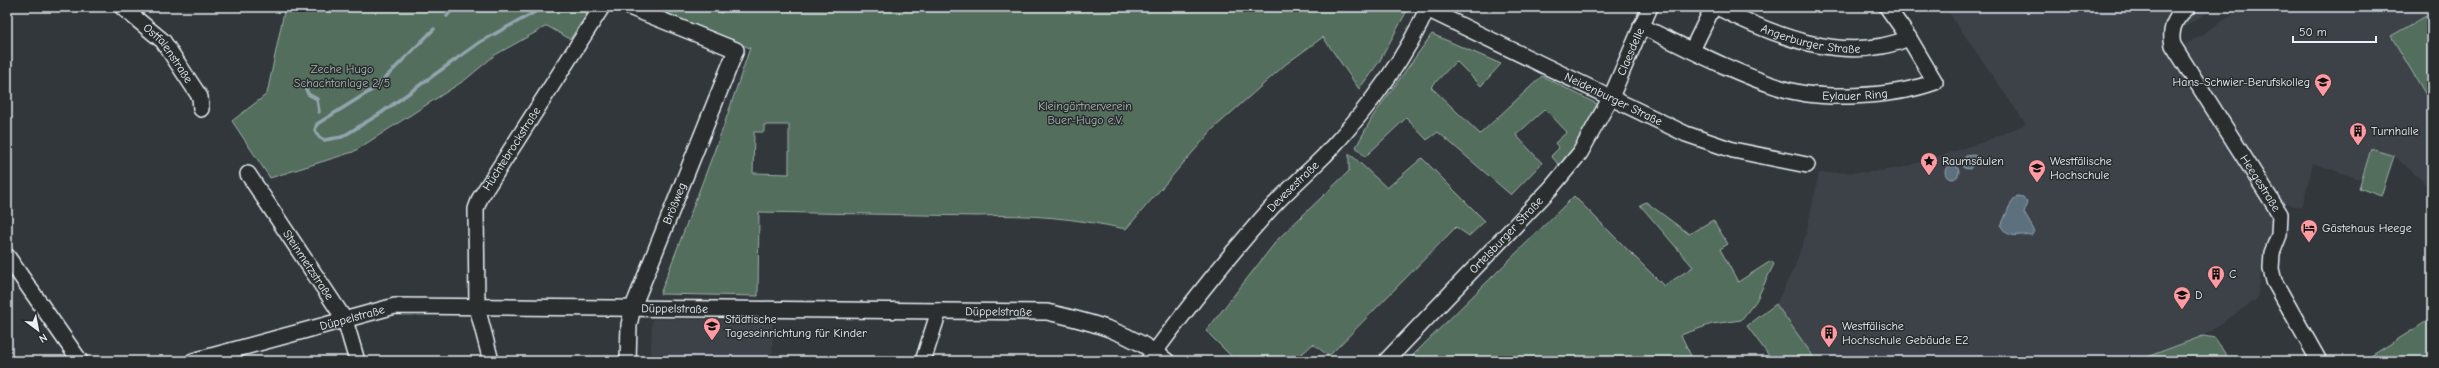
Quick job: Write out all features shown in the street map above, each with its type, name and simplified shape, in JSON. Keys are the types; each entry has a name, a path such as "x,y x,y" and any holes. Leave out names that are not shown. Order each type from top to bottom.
{"street":[{"name":"Ostfalenstraße","path":"122,7 163,41 200,97 201,109"},
{"name":"Hüchtebrockstraße","path":"492,361 476,307 474,221 480,198 602,7"},
{"name":"Brößweg","path":"628,361 629,325 633,307 736,50 629,7"},
{"name":"Claesdelle","path":"1611,97 1650,7"},
{"path":"1692,50 1713,7"},
{"name":"Angerburger Straße","path":"1717,7 1776,34 1813,45 1872,48 1894,44 1909,38"},
{"name":"Eylauer Ring","path":"1641,26 1779,88 1812,94 1864,95 1900,92 1935,82 1909,38 1887,7"},
{"name":"Heegestraße","path":"2188,7 2176,19 2171,36 2177,53 2280,214 2279,235 2272,253 2271,269 2284,300 2319,361"},
{"name":"Neidenburger Straße","path":"1428,8 1686,134 1733,150 1808,165"},
{"name":"Devesestraße","path":"1152,356 1240,244 1274,206 1326,154 1371,101 1403,54 1428,8"},
{"name":"Ortelsburger Straße","path":"1386,361 1551,188 1580,153 1611,97"},
{"name":"Steinmetzstraße","path":"248,174 345,320 357,361"},
{"path":"7,256 80,361"},
{"name":"Düppelstraße","path":"193,361 218,358 395,306 1047,312 1097,323 1152,356 1167,361"},
{"path":"923,361 939,311"}],"shaded area":[{"name":"Westfälische Hochschule","path":"1945,7 2216,7 2163,40 2273,211 2272,233 2265,251 2257,299 2203,336 2136,361 1815,361 1776,304 1795,266 1806,234 1819,173 1874,172 1905,167 1983,142 2026,124"},
{"name":"Hans-Schwier-Berufskolleg","path":"2245,7 2432,7 2432,189 2394,156 2371,148 2360,179 2313,163 2302,208 2283,203 2182,47"},
{"name":"Städtische Tageseinrichtung für Kinder","path":"652,319 773,320 772,361 651,361"}],"green space":[{"name":"Zeche Hugo Schachtanlage 2/5","path":"285,7 592,7 570,39 547,26 495,55 465,80 353,152 270,178 232,121 267,94"},
{"name":"Kleingärtnerverein Buer-Hugo e.V.","path":"648,7 1409,7 1379,62 1359,89 1323,37 1286,64 1213,129 1126,229 1088,222 1034,216 759,212 758,296 660,294 723,128 750,48","holes":["764,125 789,125 789,174 753,173 754,132 764,132"]},
{"path":"2428,15 2432,22 2432,98 2429,100 2391,36"},
{"path":"1432,34 1501,64 1481,86 1456,61 1431,87 1480,134 1542,76 1601,106 1562,168 1551,156 1559,148 1555,143 1567,132 1545,109 1516,135 1542,163 1511,195 1438,132 1427,140 1406,118 1365,157 1356,147 1373,116"},
{"path":"2371,149 2394,156 2381,196 2359,188"},
{"path":"1349,153 1387,188 1422,158 1485,221 1469,236 1456,227 1329,356 1313,344 1294,361 1236,361 1206,331 1278,239 1349,171"},
{"path":"1574,196 1664,286 1693,267 1640,205 1646,202 1689,234 1713,220 1728,244 1720,249 1738,282 1771,261 1774,264 1756,301 1741,320 1712,324 1681,335 1693,360 1707,357 1709,361 1407,361"},
{"path":"1776,304 1811,353 1815,361 1773,361 1747,326"},
{"path":"2432,318 2432,361 2363,361"},
{"path":"2203,336 2215,338 2230,361 2136,361"}],"water":[{"path":"1975,155 1977,158 1970,169 1964,168 1963,160 1966,156"},
{"path":"1949,165 1955,165 1959,169 1959,175 1955,179 1949,179 1945,175 1945,169"},
{"path":"2017,196 2023,197 2027,202 2024,213 2034,230 2032,235 2011,235 2004,231 2001,226 2010,205"}],"waterway":[{"path":"447,16 454,7"},
{"path":"434,29 375,88 317,124 315,130 319,137 324,140 342,137 381,113 480,42 544,7"},
{"path":"710,7 721,12 727,7"},
{"path":"304,84 308,94 317,99 319,112"}],"place":[{"name":"Hans-Schwier-Berufskolleg","path":"2323,97"},
{"name":"Turnhalle","path":"2358,146"},
{"name":"Raumsäulen","path":"1929,176"},
{"name":"Westfälische Hochschule","path":"2037,183"},
{"name":"Gästehaus Heege","path":"2309,243"},
{"name":"C","path":"2216,289"},
{"name":"D","path":"2182,310"},
{"name":"Städtische Tageseinrichtung für Kinder","path":"712,341"},
{"name":"Westfälische Hochschule Gebäude E2","path":"1829,348"}]}
